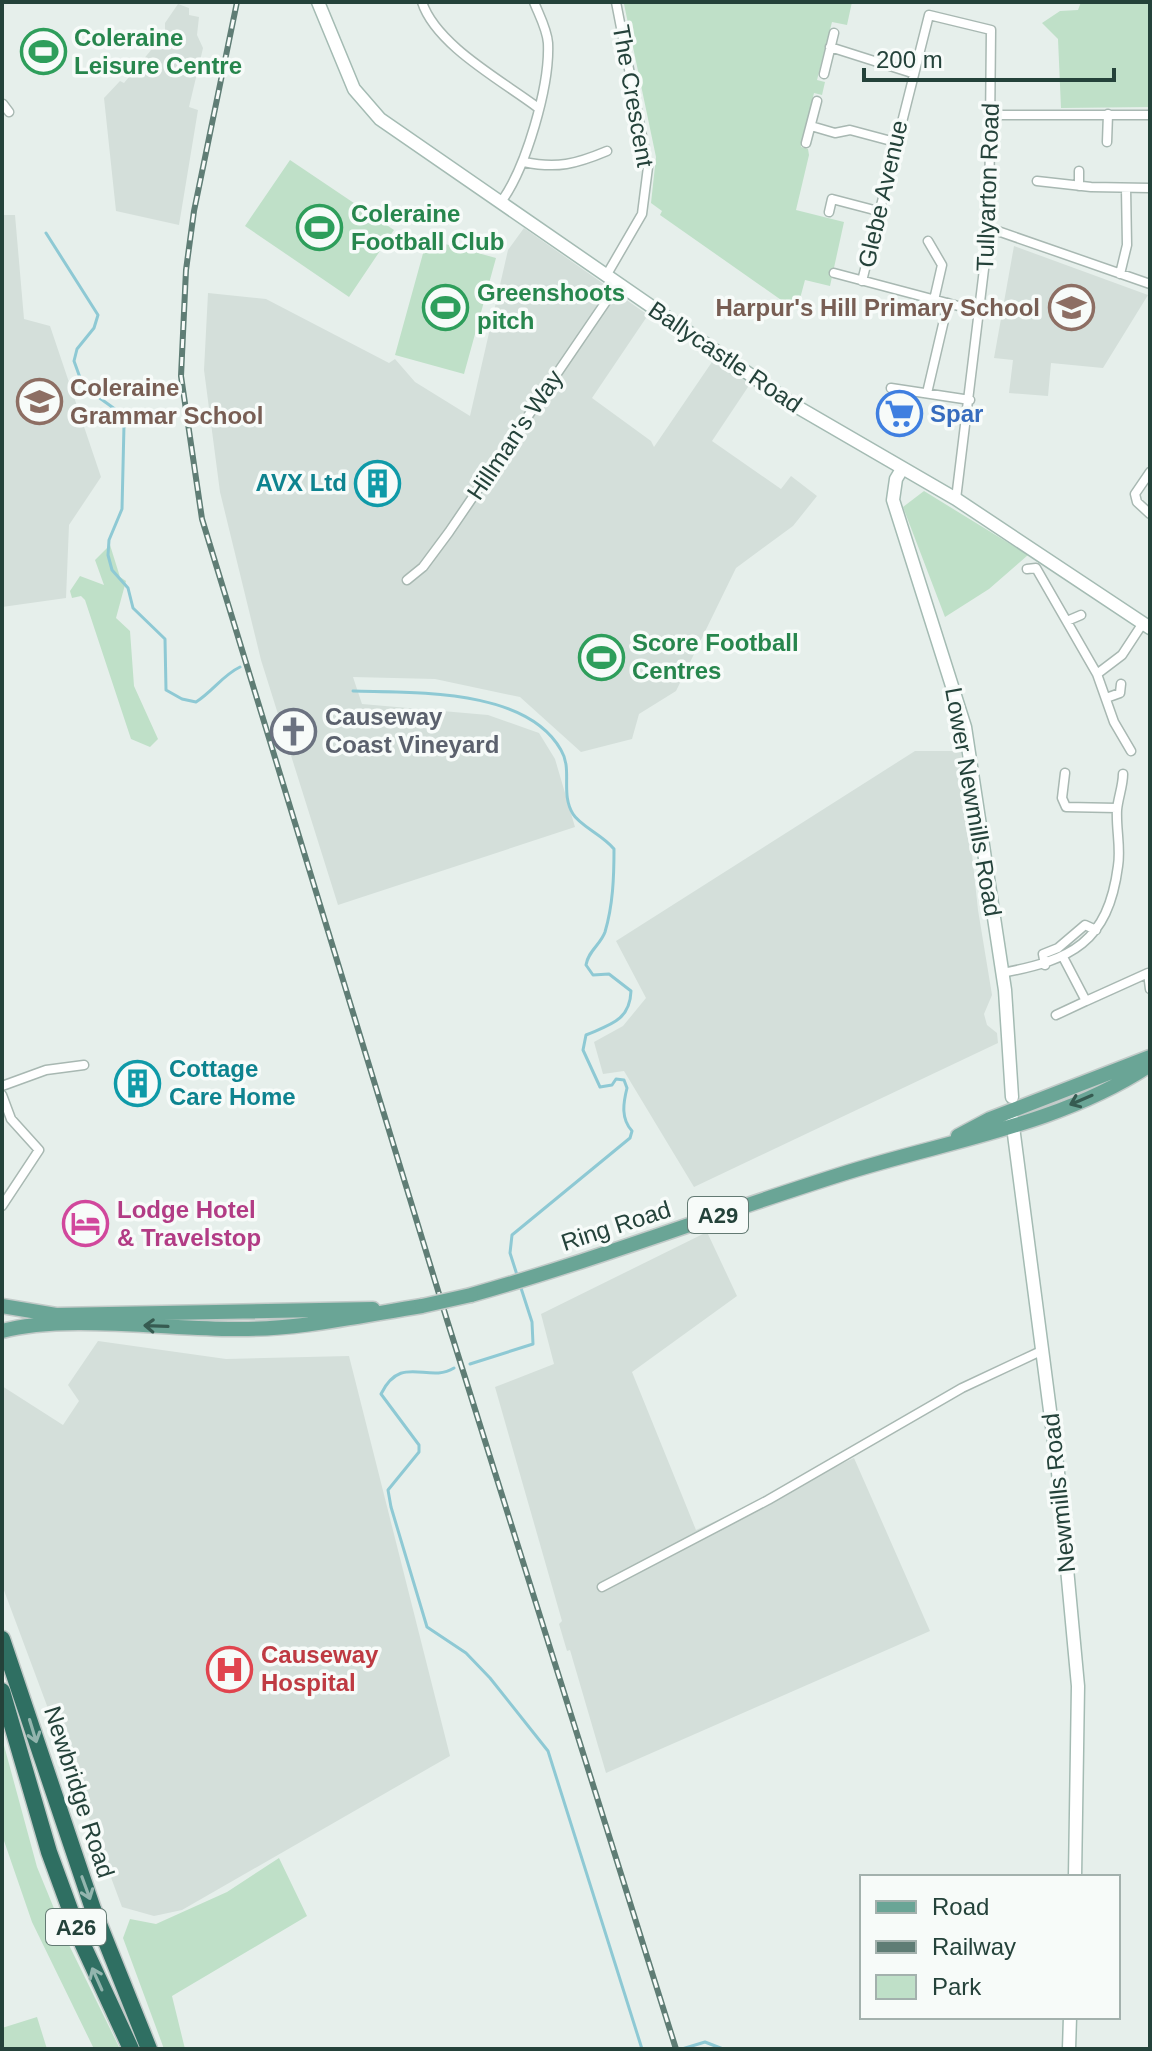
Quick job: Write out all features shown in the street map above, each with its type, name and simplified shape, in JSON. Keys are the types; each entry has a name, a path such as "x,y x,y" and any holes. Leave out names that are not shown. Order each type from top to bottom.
{"highway":[{"name":"Newbridge Road","path":"2,1639 93,1909 149,2049"},
{"name":"Newbridge Road","path":"2,1691 49,1852 83,1945 131,2049"}],"main road":[{"name":"Ring Road","path":"2,1331 47,1326 306,1327 471,1295 943,1144 1012,1112 1150,1057"},
{"name":"Ring Road","path":"1012,1112 1127,1080 1150,1065"},
{"name":"Ring Road","path":"2,1306 56,1315 208,1310 392,1311"},
{"path":"239,1320 368,1317"}],"street":[{"name":"Ballycastle Road","path":"318,2 348,76 367,106 420,148 794,405 956,499 1147,625"},
{"path":"422,2 427,17 442,35 537,107"},
{"path":"501,202 524,162 547,70 548,39 534,2"},
{"name":"The Crescent","path":"606,276 642,214 648,167 616,2"},
{"name":"Glebe Avenue","path":"862,281 929,15"},
{"name":"Tullyarton Road","path":"929,15 991,30 989,228 956,499"},
{"path":"824,74 834,33"},
{"path":"830,47 912,73"},
{"path":"806,143 817,101"},
{"path":"1107,142 1108,114"},
{"path":"991,115 1150,115"},
{"path":"811,126 835,133 850,130 895,142"},
{"path":"524,162 552,168 576,164 607,151"},
{"path":"1079,171 1079,186"},
{"path":"1037,181 1150,188"},
{"path":"1120,274 1127,245 1126,188"},
{"path":"829,212 832,199 878,211"},
{"path":"989,228 1150,284"},
{"path":"928,241 942,265 934,300"},
{"name":"Glebe Avenue","path":"834,273 981,312"},
{"name":"Hillman's Way","path":"407,580 423,567 449,532 618,284"},
{"path":"927,393 948,303"},
{"path":"891,388 970,400"},
{"name":"Lower Newmills Road","path":"902,469 896,479 893,500 965,727 1002,973 1012,1112"},
{"path":"1150,472 1135,494 1137,502 1150,514"},
{"path":"1027,569 1036,568 1067,621 1109,697 1114,722 1131,751"},
{"path":"1067,621 1081,615"},
{"path":"1097,674 1122,655 1147,625"},
{"path":"1109,697 1120,693 1121,684"},
{"path":"1065,773 1062,798 1066,807 1117,808"},
{"path":"1002,973 1045,965 1063,957 1096,930 1110,902 1119,864 1117,808 1123,774"},
{"path":"1045,965 1043,954 1058,948 1085,925 1096,930"},
{"path":"1063,957 1086,1001"},
{"path":"1056,1015 1148,973 1150,989"},
{"path":"2,1086 46,1070 84,1065"},
{"path":"2,1095 11,1119 39,1150 2,1206"},
{"name":"Newmills Road","path":"1012,1112 1058,1472 1078,1686 1075,1875"},
{"path":"602,1587 768,1500 962,1388 1041,1351"},
{"path":"1069,2049 1070,2019"}],"shaded area":[{"path":"178,4 189,8 189,15 199,17 197,35 203,48 189,107 198,110 179,225 116,211 104,98 120,81 124,83 165,33 165,23"},
{"name":"Coleraine Grammar School","path":"2,215 15,215 24,319 50,326 101,477 69,525 66,598 2,607"},
{"path":"524,228 648,315 592,398 651,441 654,447 714,359 750,384 712,441 781,489 791,476 817,496 793,526 736,568 676,691 639,714 632,739 581,752 520,697 435,679 353,677 362,704 488,715 539,733 555,759 575,827 338,905 261,660 220,492 204,370 208,293 266,299 389,363 395,359 415,382 470,416 508,250"},
{"name":"Harpur's Hill Primary School","path":"1014,246 1148,295 1103,368 1051,363 1048,396 1009,393 1013,360 994,358"},
{"path":"915,751 961,751 978,910 992,995 984,1014 987,1025 997,1033 998,1043 694,1187 624,1071 603,1074 594,1042 623,1026 646,998 616,941"},
{"path":"707,1232 737,1296 632,1372 696,1530 854,1458 930,1631 606,1773 570,1650 567,1651 559,1624 562,1621 495,1387 554,1364 541,1314"},
{"name":"Causeway Hospital","path":"98,1341 226,1359 349,1356 450,1756 182,1910 154,1916 122,1907 2,1585 2,1386 63,1425 79,1401 68,1385"}],"green space":[{"path":"852,2 847,25 832,22 817,80 825,82 822,95 814,93 801,147 808,149 809,155 796,210 844,222 830,286 805,280 798,306 784,302 660,215 662,211 651,203 656,157 624,4"},
{"path":"1081,2 1150,2 1150,107 1061,108 1058,39 1042,23 1060,11 1078,10"},
{"name":"Coleraine Football Club","path":"290,160 394,230 349,297 245,226"},
{"name":"Greenshoots pitch","path":"427,239 496,258 464,374 395,355"},
{"path":"924,491 1028,555 989,589 945,617 903,507"},
{"path":"110,545 120,577 126,581 116,618 130,631 134,686 158,739 150,747 131,739 85,600 81,596 72,598 70,591 80,576 104,585 95,560"},
{"path":"2,1738 37,1867 69,1945 120,2049 94,2049 32,1922 2,1835"},
{"path":"279,1858 307,1916 172,1996 185,2049 164,2049 123,1938 130,1919 156,1924 227,1892"},
{"path":"37,2017 47,2049 2,2049 2,2028"}],"waterway":[{"path":"46,233 98,315 94,328 77,349 74,361 83,386 119,412 124,425 122,509 109,540 108,555 112,570 128,588 133,608 165,639 166,690 182,699 196,702 240,667"},
{"path":"353,691 467,698 522,715 545,730 561,750 566,765 567,798 573,814 614,849 608,922 586,965 593,975 609,974 631,991 630,1001 617,1020 586,1035 583,1050 600,1087 612,1085 616,1079 624,1080 627,1088 625,1116 632,1131 630,1138 512,1235 510,1253 518,1278"},
{"path":"470,1364 533,1344 532,1322 520,1285"},
{"path":"454,1368 444,1372 406,1372 397,1375 381,1394 419,1445 419,1452 388,1490 391,1507 427,1627 466,1653 548,1751 642,2049"},
{"path":"682,2049 705,2042 723,2049"}],"railway":[{"path":"237,2 194,211 186,270 181,376 202,519 447,1320 676,2049"}],"place":[{"name":"Coleraine Leisure Centre","path":"43,52"},
{"name":"Coleraine Football Club","path":"320,228"},
{"name":"Greenshoots pitch","path":"446,307"},
{"name":"Harpur's Hill Primary School","path":"1071,308"},
{"name":"Coleraine Grammar School","path":"39,402"},
{"name":"Spar","path":"899,414"},
{"name":"AVX Ltd","path":"378,483"},
{"name":"Score Football Centres","path":"601,657"},
{"name":"Causeway Coast Vineyard","path":"294,731"},
{"name":"Cottage Care Home","path":"138,1083"},
{"name":"Lodge Hotel & Travelstop","path":"86,1224"},
{"name":"Causeway Hospital","path":"230,1669"}]}
